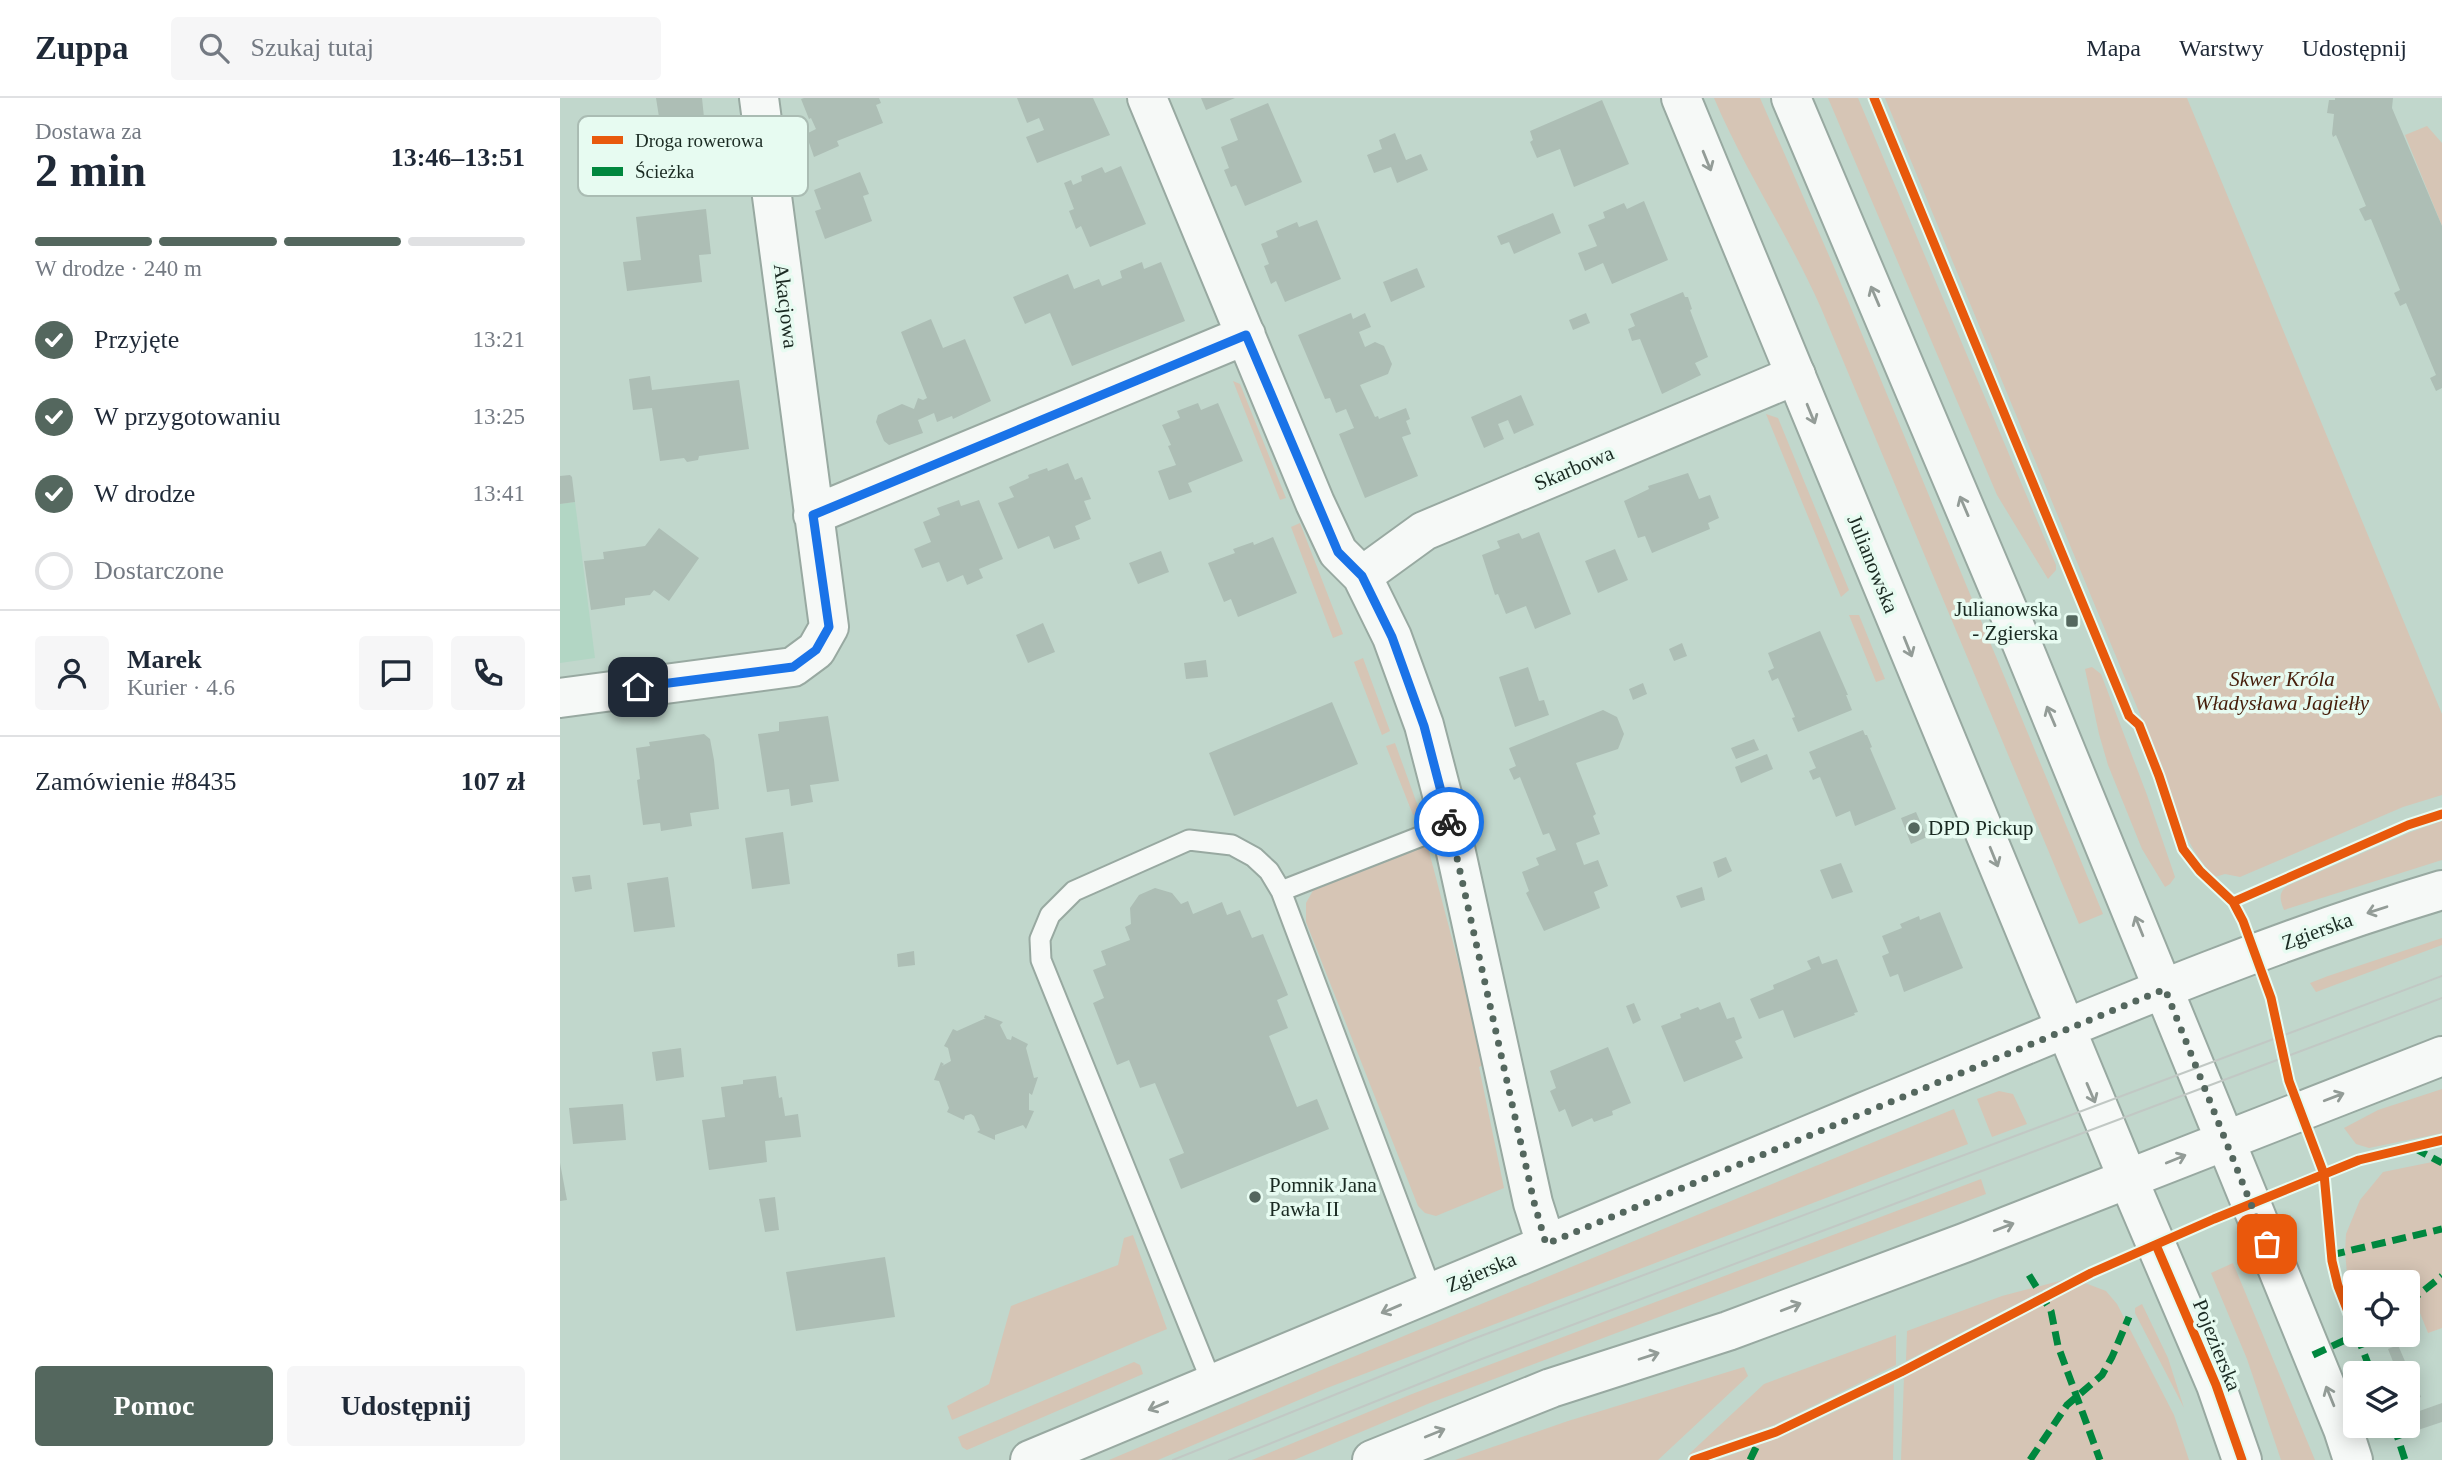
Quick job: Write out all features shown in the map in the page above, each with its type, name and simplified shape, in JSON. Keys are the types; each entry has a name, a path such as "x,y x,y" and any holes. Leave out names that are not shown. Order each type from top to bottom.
{"main road":[{"name":"Akacjowa","path":"759,98 761,116"},
{"path":"1147,98 1338,552 1362,576 1392,637 1424,726 1450,825 1535,1210 1546,1244"},
{"name":"Julianowska","path":"1681,98 2128,1179"},
{"path":"1791,98 2165,989 2343,1429 2353,1460"},
{"name":"Akacjowa","path":"560,698 793,667 816,650 829,627 772,196"},
{"path":"813,515 1246,335"},
{"name":"Skarbowa","path":"1362,576 1424,531 1796,375"},
{"name":"Zgierska","path":"1031,1460 2165,989 2311,932 2442,890"},
{"path":"1372,1460 1551,1388 1728,1331 2442,1056"},
{"name":"Pojezierska","path":"2128,1179 2216,1385 2242,1460"}],"lane":[{"path":"1281,891 1450,825"},
{"path":"1212,1383 1043,968 1040,939 1050,915 1074,891 1189,840 1232,845 1254,857 1269,871 1281,891 1432,1292"}],"shaded area":[{"path":"575,502 595,658 560,663 560,504"}],"green space":[{"path":"1714,98 1760,98 1834,267 2103,914 2079,924 1821,308"},
{"path":"1828,98 1858,98 2056,565 2056,570 2048,579 1997,495"},
{"name":"Skwer Króla Władysława Jagiełły","path":"1885,98 2187,98 2442,714 2442,795 2403,807 2240,877 2225,874 2215,877 2204,865 2182,827 2163,770"},
{"path":"2427,126 2442,143 2442,226 2405,135"},
{"path":"1233,381 1240,384 1286,498 1280,500"},
{"path":"1766,414 1778,418 1849,590 1841,597"},
{"path":"1300,523 1343,634 1333,638 1291,527"},
{"path":"1849,615 1859,615 1885,679 1876,682"},
{"path":"1363,658 1390,731 1382,735 1354,662"},
{"path":"2092,667 2101,674 2175,877 2165,887 2142,849 2108,765 2085,669"},
{"path":"1395,743 1420,812 1413,815 1386,746"},
{"path":"2442,821 2442,860 2284,910 2281,897 2287,886"},
{"path":"1426,840 1485,1064 1479,1067 1504,1188 1436,1216 1425,1213 1418,1206 1306,922 1306,903 1315,887"},
{"path":"2442,938 2442,945 2316,992 2310,983 2328,976"},
{"path":"2442,1089 2442,1133 2369,1148 2356,1144 2344,1128 2378,1110"},
{"path":"1999,1091 2013,1094 2027,1124 1992,1137 1977,1099"},
{"path":"1954,1109 1968,1144 1327,1388 1158,1460 1109,1460 1319,1371"},
{"path":"2442,1160 2442,1328 2428,1333 2420,1313 2420,1270 2347,1270 2346,1234 2360,1200 2383,1172"},
{"path":"1981,1179 1986,1194 1430,1403 1294,1460 1252,1460 1412,1394"},
{"path":"1133,1235 1167,1329 952,1420 947,1406 989,1384 1011,1306 1118,1265 1124,1238"},
{"path":"2233,1263 2315,1460 2281,1460 2247,1359 2211,1273"},
{"path":"2063,1280 1906,1361 1907,1331 2002,1296"},
{"path":"2085,1283 2106,1291 2117,1304 2174,1415 2189,1460 1901,1460 1904,1377"},
{"path":"2142,1304 2168,1358 2184,1408 2135,1313 2135,1308"},
{"path":"1896,1335 1896,1365 1774,1425 1688,1455 1764,1384"},
{"path":"1134,1362 1140,1365 1143,1374 967,1450 962,1447 958,1437"},
{"path":"1744,1367 1748,1376 1658,1460 1455,1460 1568,1421"},
{"path":"1894,1384 1893,1460 1717,1460 1781,1437"}],"building":[{"path":"656,98 702,98 704,116 659,116"},
{"path":"879,98 881,103 876,105 883,123 837,141 839,146 814,157 808,133 816,129 801,99"},
{"path":"1017,98 1093,98 1110,135 1037,163 1026,137 1044,130 1039,118 1027,123"},
{"path":"1201,98 1235,98 1206,110"},
{"path":"2393,98 2392,108 2442,226 2442,388 2436,391 2430,378 2436,375 2406,303 2400,306 2394,293 2400,290 2371,219 2365,221 2359,209 2366,206 2336,135 2333,137 2334,114 2327,113 2329,100"},
{"path":"1602,100 1629,164 1574,187 1560,149 1537,158 1530,142 1533,140 1530,131"},
{"path":"1268,103 1302,182 1245,206 1236,185 1231,187 1224,170 1229,168 1221,147 1238,140 1230,119"},
{"path":"1395,133 1406,160 1421,154 1428,170 1397,183 1391,167 1374,173 1367,155 1382,149 1379,140"},
{"path":"1121,166 1146,224 1090,247 1081,226 1076,229 1069,211 1074,209 1064,183 1071,180 1073,185 1082,181 1081,176 1102,167 1105,173"},
{"path":"860,172 869,194 863,196 872,221 825,239 815,211 821,209 814,190"},
{"path":"1644,201 1668,260 1612,284 1603,263 1585,271 1578,253 1597,246 1588,225 1605,218 1603,212 1624,203 1627,209"},
{"path":"706,209 711,254 699,255 702,282 627,291 623,262 641,260 636,217"},
{"path":"1553,213 1561,233 1514,254 1509,242 1501,245 1497,236"},
{"path":"1317,220 1341,279 1285,302 1276,281 1271,284 1264,266 1269,264 1261,244 1278,237 1276,231 1297,222 1299,227"},
{"path":"1142,262 1144,269 1161,262 1185,321 1072,366 1050,313 1025,324 1013,297 1068,274 1074,289 1099,279 1102,286 1122,278 1120,271"},
{"path":"1417,268 1425,287 1391,302 1383,282"},
{"path":"1683,292 1685,297 1688,297 1692,309 1690,310 1708,357 1695,363 1701,375 1662,394 1640,339 1632,341 1628,329 1635,326 1630,314"},
{"path":"1351,313 1353,319 1365,313 1371,327 1359,332 1365,347 1375,342 1384,346 1392,364 1388,374 1360,385 1375,417 1378,416 1379,419 1406,408 1410,419 1406,421 1411,434 1402,437 1418,476 1365,498 1339,434 1354,428 1346,409 1336,413 1330,398 1325,399 1298,335"},
{"path":"1586,313 1590,323 1573,330 1569,320"},
{"path":"931,319 943,348 965,339 991,401 953,419 952,416 937,422 934,413 918,420 923,433 889,445 884,441 876,422 878,415 902,404 914,409 918,398 927,398 901,332"},
{"path":"650,376 652,390 739,380 749,449 699,456 698,460 687,462 684,458 660,461 652,408 633,410 629,379"},
{"path":"1521,395 1534,425 1514,434 1508,420 1498,424 1504,439 1484,448 1471,417"},
{"path":"1198,403 1201,410 1218,403 1243,461 1188,483 1192,492 1169,500 1158,471 1176,465 1162,425 1180,418 1177,411"},
{"path":"1068,463 1075,480 1082,477 1091,499 1084,501 1091,519 1075,526 1080,539 1054,549 1049,536 1018,549 998,503 1014,497 1009,487 1029,478 1028,475"},
{"path":"1688,473 1699,499 1710,495 1719,518 1708,523 1710,529 1652,553 1645,536 1638,538 1624,501 1649,489 1648,486"},
{"path":"570,475 575,502 560,504 560,476"},
{"path":"959,500 961,506 979,500 1003,559 979,569 983,578 967,585 963,575 947,582 939,562 922,568 914,549 931,542 923,522 940,515 937,508"},
{"path":"659,528 699,558 669,601 654,590 650,595 625,598 625,605 591,610 584,561 604,559 603,552 645,546"},
{"path":"1539,532 1571,614 1535,629 1526,606 1506,614 1498,594 1495,595 1482,555 1500,548 1497,541 1519,533 1522,539"},
{"path":"1273,537 1297,593 1238,617 1231,599 1224,602 1208,563 1235,553 1233,549 1253,542 1254,545"},
{"path":"1615,549 1628,580 1598,593 1585,561"},
{"path":"1161,551 1169,572 1138,584 1129,563"},
{"path":"1043,623 1055,652 1028,663 1016,635"},
{"path":"1820,631 1852,710 1798,732 1792,718 1795,717 1778,678 1772,681 1768,671 1774,668 1768,653"},
{"path":"1682,643 1687,656 1674,661 1669,649"},
{"path":"1206,660 1208,677 1186,679 1184,663"},
{"path":"1528,667 1539,701 1544,700 1549,715 1515,727 1499,677"},
{"path":"1643,683 1647,694 1633,700 1629,689"},
{"path":"1332,702 1358,764 1234,816 1209,753"},
{"path":"1603,710 1617,717 1624,734 1618,749 1576,763 1596,814 1593,816 1600,834 1576,843 1584,865 1598,860 1608,886 1594,892 1600,908 1544,931 1526,893 1529,891 1522,872 1539,865 1536,858 1556,850 1549,833 1543,835 1520,777 1514,780 1509,769 1516,766 1509,748"},
{"path":"828,716 839,781 810,785 813,802 791,806 789,789 767,792 758,734 779,731 779,722"},
{"path":"1863,730 1896,809 1855,826 1850,811 1836,817 1820,777 1813,780 1809,771 1816,768 1809,752"},
{"path":"704,734 710,739 719,809 690,813 692,826 661,831 660,823 643,825 636,748 650,746 649,742"},
{"path":"1754,739 1759,750 1736,759 1731,748"},
{"path":"1767,754 1773,769 1741,783 1735,767"},
{"name":"DPD Pickup","path":"1916,812 1927,837 1911,844 1901,818"},
{"path":"783,832 790,884 752,889 745,838"},
{"path":"1726,857 1732,871 1718,878 1713,862"},
{"path":"1841,863 1853,892 1832,899 1820,870"},
{"path":"590,875 592,889 575,892 572,877"},
{"path":"668,877 675,927 634,932 627,883"},
{"path":"1702,887 1705,900 1681,908 1676,896"},
{"path":"1155,888 1172,893 1181,904 1188,901 1193,914 1222,902 1227,915 1240,910 1252,938 1263,934 1288,995 1277,1000 1288,1028 1269,1036 1297,1107 1317,1099 1329,1129 1181,1189 1169,1159 1184,1153 1155,1083 1140,1088 1129,1060 1117,1065 1093,1003 1104,998 1093,970 1106,965 1101,951 1130,940 1125,927 1131,924 1130,908 1139,895"},
{"path":"1940,912 1963,968 1904,992 1898,974 1890,977 1882,956 1889,953 1882,936 1902,928 1900,924 1919,916 1920,920"},
{"path":"914,951 915,965 898,967 897,954"},
{"path":"1819,956 1822,964 1837,959 1858,1012 1794,1038 1783,1010 1759,1019 1750,999 1774,989 1773,985 1811,969 1807,961"},
{"path":"1720,1002 1727,1019 1734,1017 1742,1038 1735,1041 1743,1058 1684,1082 1661,1026 1681,1018 1680,1014"},
{"path":"1634,1003 1641,1020 1633,1024 1626,1006"},
{"path":"985,1015 1003,1022 1000,1025 1007,1039 1011,1040 1012,1036 1028,1044 1026,1048 1034,1078 1038,1077 1032,1095 1029,1093 1029,1110 1034,1111 1026,1129 1023,1125 995,1135 995,1140 977,1132 980,1130 971,1114 965,1116 964,1120 947,1112 949,1108 939,1081 934,1080 941,1062 944,1064 942,1066 951,1061 948,1048 944,1046 953,1029 957,1031 986,1018"},
{"path":"1608,1047 1631,1103 1612,1111 1613,1115 1594,1122 1592,1118 1572,1127 1565,1109 1559,1112 1550,1091 1556,1088 1550,1071"},
{"path":"681,1048 684,1077 656,1081 652,1052"},
{"path":"776,1076 785,1116 798,1114 801,1137 765,1141 767,1162 709,1170 702,1120 725,1117 721,1087 743,1084 743,1080"},
{"path":"623,1104 626,1140 573,1144 569,1108"},
{"path":"560,1163 567,1200 560,1201"},
{"path":"775,1197 779,1230 765,1232 759,1199"},
{"path":"885,1257 895,1317 796,1331 786,1272"},
{"path":"2399,1347 2405,1361 2393,1361 2388,1349"},
{"path":"2442,1403 2442,1422 2420,1429 2420,1411"}],"tram line":[{"path":"1173,1460 1473,1339 2442,976"},
{"path":"1229,1460 1479,1360 2442,998"}],"marked path":[{"path":"2414,1148 2442,1163"},
{"path":"2331,1255 2442,1229"},
{"path":"2029,1275 2051,1311 2058,1346 2100,1460"},
{"path":"2420,1293 2442,1276"},
{"path":"2030,1460 2067,1405 2102,1375 2129,1317"},
{"path":"2313,1355 2343,1341"},
{"path":"2362,1347 2367,1361"},
{"path":"1750,1460 1761,1437"},
{"path":"2398,1438 2405,1460"}],"cycle path":[{"path":"1874,98 2129,716 2139,725 2183,849 2200,871 2233,902 2243,921 2271,998 2289,1081 2324,1174 2332,1261 2343,1299"},
{"path":"2233,902 2408,825 2442,814"},
{"path":"1694,1460 1776,1432 1901,1372 2091,1273 2214,1219 2359,1160 2442,1140"},
{"path":"2156,1245 2216,1385 2242,1460"}],"way so far":[{"path":"1449,822 1537,1218 1546,1244 2165,989 2267,1244"}],"place":[{"name":"Julianowska - Zgierska","path":"2072,621"},
{"name":"DPD Pickup","path":"1914,828"},
{"name":"Pomnik Jana Pawła II","path":"1255,1197"}],"route":[{"path":"638,687 793,667 816,650 829,627 813,515 1246,335 1338,552 1362,576 1392,637 1424,726 1449,822"}]}
